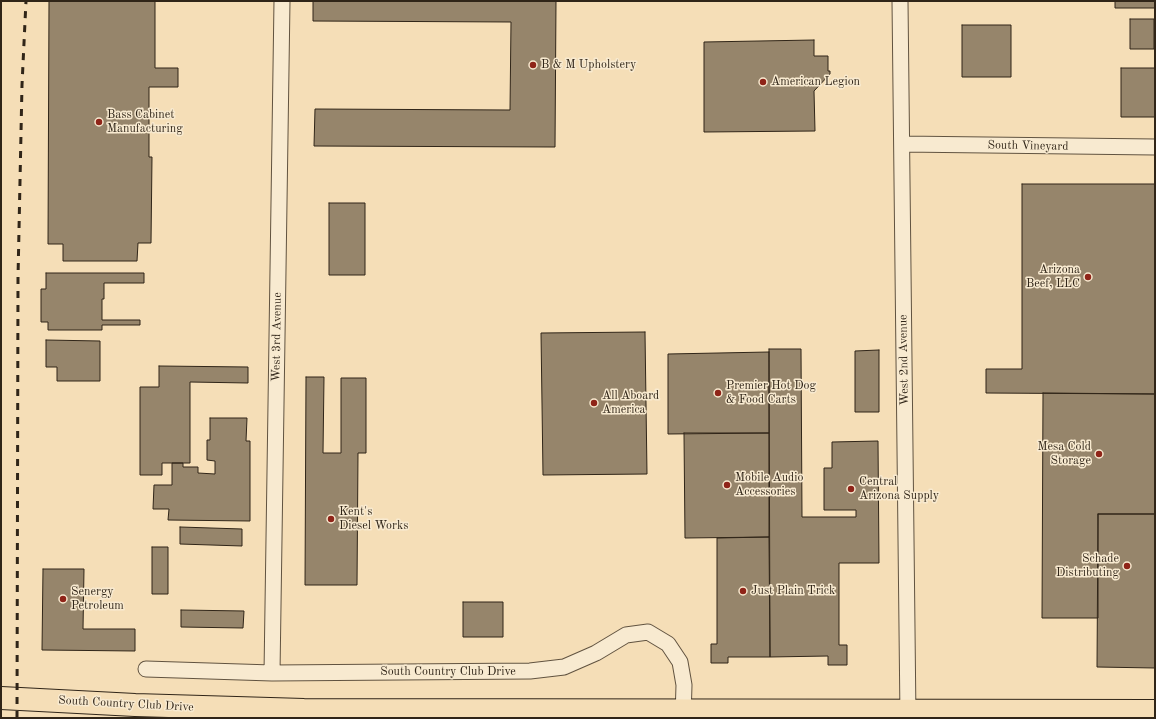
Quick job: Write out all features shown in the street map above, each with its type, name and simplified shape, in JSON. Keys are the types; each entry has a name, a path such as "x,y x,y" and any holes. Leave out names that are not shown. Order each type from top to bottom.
{"main road":[{"name":"South Country Club Drive","path":"1,698 135,705 304,710 683,714 908,714 1155,710"}],"street":[{"name":"West 3rd Avenue","path":"272,673 282,1"},
{"name":"West 2nd Avenue","path":"900,1 908,714"},
{"name":"South Vineyard","path":"902,144 1155,147"},
{"name":"South Country Club Drive","path":"146,669 272,673 530,671 564,667 596,653 626,635 648,632 668,644 680,662 684,685 683,714"}],"building":[{"name":"Bass Cabinet Manufacturing","path":"49,1 155,1 155,68 178,68 178,87 149,87 149,157 152,157 151,243 138,243 137,261 63,261 63,244 48,244"},
{"name":"B & M Upholstery","path":"313,1 556,1 555,147 314,146 315,109 510,110 511,22 313,21"},
{"path":"1115,1 1155,1 1155,8 1115,8"},
{"path":"1130,19 1154,19 1154,49 1130,49"},
{"path":"962,25 1011,25 1011,77 962,77"},
{"name":"American Legion","path":"814,40 814,56 828,56 828,71 830,71 830,74 814,91 815,131 704,132 704,42"},
{"path":"1121,68 1155,68 1155,117 1121,117"},
{"name":"Arizona Beef, LLC","path":"1022,184 1155,184 1155,394 986,393 986,369 1022,369"},
{"path":"329,203 365,203 365,275 329,275"},
{"path":"46,273 144,273 144,283 104,283 104,299 102,299 102,320 140,320 140,325 102,325 102,330 48,330 48,322 41,322 41,289 46,289"},
{"name":"All Aboard America","path":"645,332 647,474 543,475 541,333"},
{"path":"46,340 100,341 100,381 57,381 57,367 46,367"},
{"name":"Central Arizona Supply","path":"769,349 801,349 802,517 856,517 856,510 824,510 824,468 832,468 832,442 878,441 879,563 839,563 839,645 847,645 847,665 828,665 828,656 770,657"},
{"path":"879,350 879,412 855,412 855,351"},
{"name":"Premier Hot Dog & Food Carts","path":"769,352 769,433 668,434 668,354"},
{"path":"159,366 248,367 248,383 190,382 190,463 162,463 162,475 140,475 140,387 159,387"},
{"name":"Kent's Diesel Works","path":"306,377 324,377 323,453 341,453 341,378 366,378 366,453 358,453 357,585 305,585"},
{"name":"Mesa Cold Storage","path":"1043,393 1155,394 1155,514 1098,514 1098,618 1042,618"},
{"path":"210,418 247,418 246,441 250,441 250,521 168,520 169,509 153,509 154,485 172,485 172,463 183,463 183,467 198,467 198,473 215,474 215,461 207,460 207,440 210,440"},
{"name":"Mobile Audio Accessories","path":"684,433 769,433 769,537 685,538"},
{"name":"Schade Distributing","path":"1098,514 1155,514 1155,668 1097,667"},
{"path":"180,527 242,529 242,546 180,544"},
{"name":"Just Plain Trick","path":"769,537 770,657 728,657 728,663 711,663 711,644 717,644 717,538"},
{"path":"152,547 168,547 168,594 152,594"},
{"name":"Senergy Petroleum","path":"43,569 84,569 83,629 135,629 135,651 42,650"},
{"path":"463,602 503,602 503,637 463,637"},
{"path":"181,610 244,611 243,628 181,627"}],"railway":[{"path":"17,718 18,278 22,85 26,1"}],"place":[{"name":"B & M Upholstery","path":"533,65"},
{"name":"American Legion","path":"763,82"},
{"name":"Bass Cabinet Manufacturing","path":"99,122"},
{"name":"Arizona Beef, LLC","path":"1088,277"},
{"name":"Premier Hot Dog & Food Carts","path":"718,393"},
{"name":"All Aboard America","path":"594,403"},
{"name":"Mesa Cold Storage","path":"1099,454"},
{"name":"Mobile Audio Accessories","path":"727,485"},
{"name":"Central Arizona Supply","path":"851,489"},
{"name":"Kent's Diesel Works","path":"331,519"},
{"name":"Schade Distributing","path":"1127,566"},
{"name":"Just Plain Trick","path":"743,591"},
{"name":"Senergy Petroleum","path":"63,599"}]}
